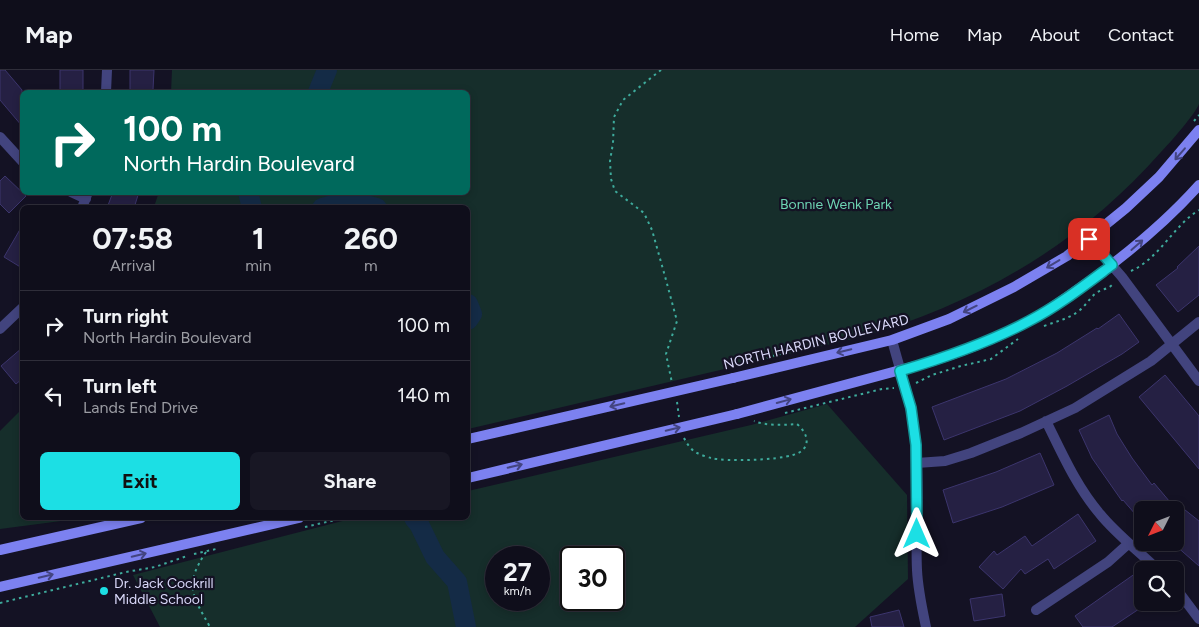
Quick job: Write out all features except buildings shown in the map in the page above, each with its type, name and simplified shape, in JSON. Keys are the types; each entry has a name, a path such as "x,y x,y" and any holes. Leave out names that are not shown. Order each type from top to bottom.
{"main road":[{"name":"NORTH HARDIN BOULEVARD","path":"470,440 892,340 949,319 1014,287 1067,256 1089,239 1159,177 1196,126"},
{"path":"470,478 737,414 900,371 958,352 1029,321 1062,301 1112,265 1161,223 1199,184"},
{"path":"0,550 131,520"},
{"path":"0,587 290,520"}],"street":[{"path":"106,90 107,70"},
{"path":"0,137 20,159"},
{"path":"1089,239 1112,265 1199,381"},
{"path":"0,330 20,310"},
{"path":"917,463 945,461 996,443 1075,408 1151,361 1199,322"},
{"path":"892,340 911,408 917,463 917,572 926,627"},
{"path":"1046,421 1080,487 1101,515 1128,544 1148,561"},
{"path":"1036,610 1108,562 1128,544"},
{"path":"1184,599 1199,619"}],"path":[{"path":"661,70 623,100 614,117 610,161 614,191 644,213 652,230 666,280 677,320 666,354 673,389"},
{"path":"1196,126 1199,114"},
{"path":"1138,269 1153,257 1190,216 1199,210"},
{"path":"767,358 786,352 795,352"},
{"path":"784,414 882,389 888,390"},
{"path":"675,397 680,420"},
{"path":"756,422 762,418"},
{"path":"684,436 688,445 695,452 712,458 734,459 792,456 800,453 808,440 804,430 797,424 785,425 751,420"},
{"path":"308,526 335,520"},
{"path":"0,603 126,572 156,567 224,546"},
{"path":"206,552 196,568 192,583 193,594 210,627"}],"green space":[{"name":"Bonnie Wenk Park","path":"172,70 1199,70 1199,104 1197,108 1165,148 1130,185 1097,215 1062,242 986,288 946,307 861,337 470,429 470,205 155,205 158,195 470,195 470,90 171,90"},
{"path":"827,404 907,495 908,579 855,627 160,627 133,575 346,520 470,520 470,491 751,425"},
{"path":"20,411 20,520 69,520 0,529 0,431"}],"waterway":[{"path":"319,90 327,70"},
{"path":"249,195 251,205"},
{"path":"332,205 349,200 366,205"},
{"path":"470,309 472,314 470,317"},
{"path":"416,520 435,557 457,582 466,627"}],"place":[{"name":"Dr. Jack Cockrill Middle School","path":"104,591"}],"route":[{"path":"917,534 916,445 911,408 900,371 958,352 1029,321 1062,301 1112,265 1089,239"}]}
